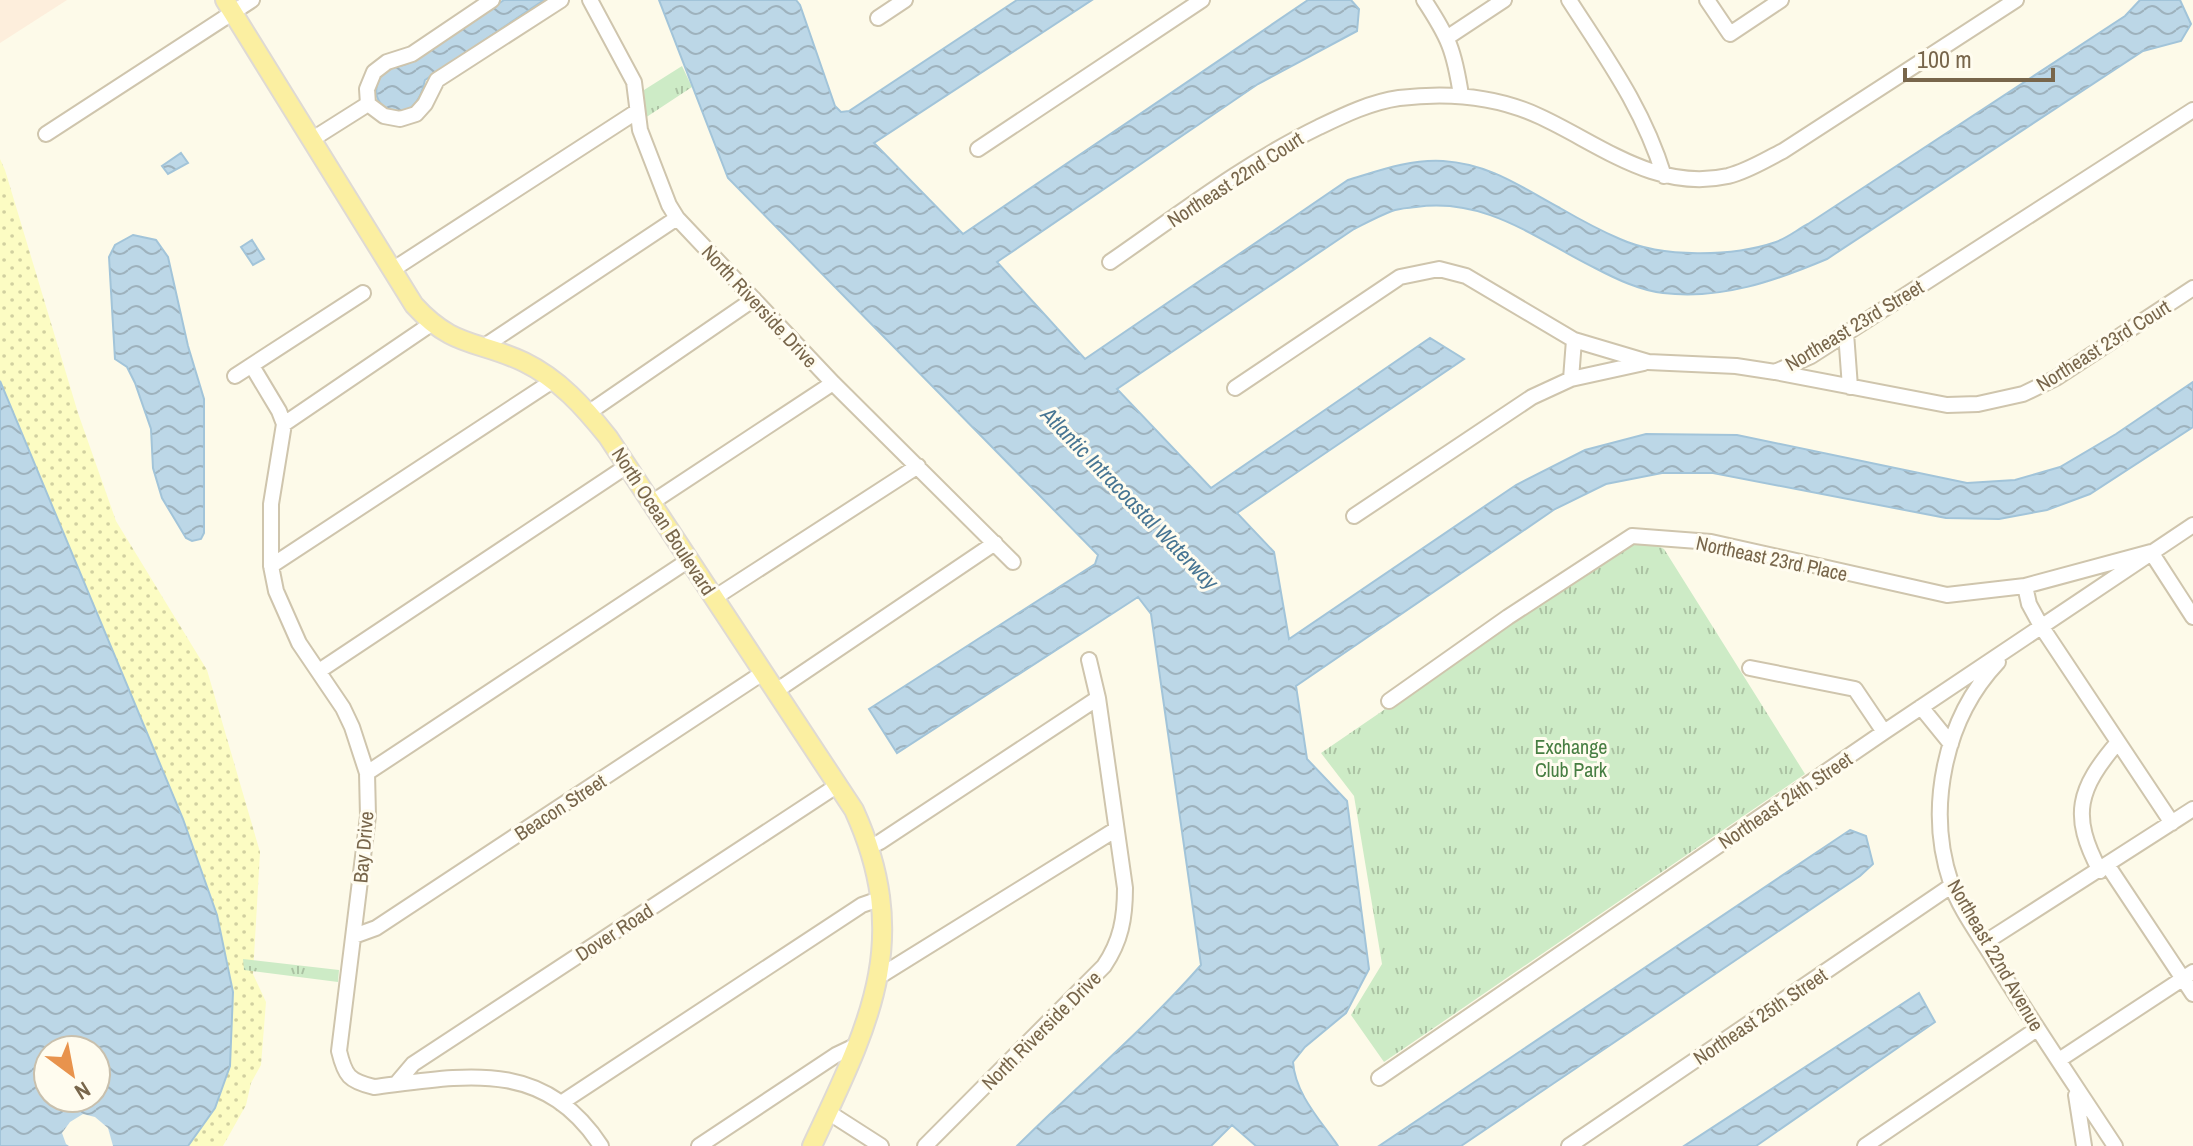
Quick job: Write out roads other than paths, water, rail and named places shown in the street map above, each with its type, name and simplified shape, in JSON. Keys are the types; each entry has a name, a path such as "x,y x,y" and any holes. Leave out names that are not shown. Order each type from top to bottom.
{"main road":[{"name":"North Ocean Boulevard","path":"229,7 414,305 431,324 449,336 524,362 554,380 588,413 627,466 854,810 869,847 882,898 880,976 857,1045 812,1146"}],"street":[{"path":"46,134 229,7 252,0"},
{"path":"492,0 412,54 387,62 374,72 367,89 368,104 384,116 400,119 416,114 425,104 437,80 561,0"},
{"name":"North Riverside Drive","path":"590,0 634,82 636,112 664,192 677,218 833,383 1013,562"},
{"path":"878,18 905,0"},
{"path":"978,149 1202,0"},
{"path":"1424,0 1448,37 1461,95"},
{"path":"1448,37 1504,0"},
{"path":"1569,0 1640,111 1664,176"},
{"path":"1707,0 1730,34 1781,0"},
{"name":"Northeast 22nd Court","path":"1110,262 1279,147 1353,110 1397,98 1461,95 1498,102 1540,116 1614,156 1664,176 1693,179 1727,176 1752,168 1783,151 2016,0"},
{"path":"311,140 368,104"},
{"name":"Northeast 23rd Street","path":"1235,388 1400,277 1439,269 1466,276 1574,340 1648,362 1736,366 1775,372 1811,356 2193,110"},
{"path":"392,270 636,112"},
{"path":"483,347 677,218"},
{"name":"Northeast 23rd Court","path":"1775,372 1947,405 1978,404 2023,394 2056,378 2193,288"},
{"path":"235,376 363,293"},
{"path":"588,413 754,299"},
{"path":"252,366 284,424 431,324"},
{"path":"1846,333 1850,387"},
{"path":"1571,379 1574,340"},
{"path":"1354,516 1532,397 1571,379 1648,362"},
{"path":"271,566 554,380"},
{"path":"651,503 833,383"},
{"name":"Bay Drive","path":"284,424 271,504 271,566 287,620 352,727 367,773 368,816 339,1051 344,1072 358,1083 374,1087 480,1075 511,1080 561,1103 582,1122 601,1146"},
{"path":"319,671 627,466"},
{"path":"714,598 918,466"},
{"name":"Northeast 24th Street","path":"1379,1078 1884,732 2193,525"},
{"name":"Northeast 23rd Place","path":"1389,701 1508,617 1632,536 1711,542 1947,595 2025,586 2151,552"},
{"path":"776,691 995,543"},
{"path":"2151,552 2193,617"},
{"path":"367,773 689,560"},
{"path":"2025,586 2029,604 2041,626 2172,823"},
{"name":"Northeast 22nd Avenue","path":"2021,639 1991,670 1973,695 1951,744 1941,786 1940,824 1951,886 2037,1029 2115,1146"},
{"name":"North Riverside Drive","path":"925,1146 1104,966 1114,951 1125,914 1125,888 1098,698 1089,660"},
{"path":"1750,668 1855,689 1884,732"},
{"name":"Beacon Street","path":"354,936 376,928 764,672"},
{"path":"869,847 1098,698"},
{"path":"1921,707 1951,744"},
{"path":"2118,742 2096,767 2084,792 2081,827 2104,868 2188,975 2193,994"},
{"name":"Dover Road","path":"396,1084 413,1064 838,785"},
{"path":"1984,943 2193,809"},
{"path":"880,976 1115,830"},
{"name":"Northeast 25th Street","path":"1569,1146 1951,886"},
{"path":"561,1103 862,905 882,898"},
{"path":"2059,1060 2188,975"},
{"path":"1865,1146 2037,1029"},
{"path":"699,1146 836,1055 857,1045"},
{"path":"2073,1085 2079,1104 2084,1146"},
{"path":"828,1112 881,1146"}],"water":[{"path":"504,0 544,0 425,80 420,96 412,107 404,112 395,112 380,103 377,85 382,74 415,60"},
{"name":"Atlantic Intracoastal Waterway","path":"659,0 796,0 835,106 841,112 849,111 1017,0 1092,0 874,143 963,234 1308,0 1351,0 1359,9 1357,31 1258,84 997,262 1085,359 1348,180 1406,164 1443,161 1476,167 1518,185 1604,232 1656,250 1718,253 1776,242 2125,16 2140,0 2180,0 2191,24 2181,41 2143,51 1827,259 1788,275 1747,287 1706,294 1654,292 1611,276 1488,214 1441,206 1395,210 1354,229 1117,389 1211,488 1430,338 1464,359 1237,513 1274,552 1289,639 1516,485 1585,450 1646,434 1737,435 1967,483 2015,480 2060,467 2193,382 2193,427 2090,494 2047,510 1999,519 1946,518 1713,473 1662,473 1606,484 1555,509 1296,686 1307,759 1347,801 1369,969 1346,1013 1305,1047 1293,1062 1298,1085 1338,1146 1256,1146 1232,1125 1211,1146 1017,1146 1134,1035 1201,965 1151,614 1138,597 897,753 869,709 1095,564 1098,555 728,178"},
{"path":"181,153 188,163 168,174 162,166"},
{"path":"133,235 156,240 168,257 188,346 204,399 204,533 201,539 192,541 186,538 162,498 153,468 151,429 127,367 115,359 109,257 115,245"},
{"path":"252,240 264,259 253,265 241,247"},
{"path":"0,381 183,819 217,915 233,992 230,1066 215,1108 188,1146 0,1146"},
{"path":"1850,830 1866,836 1873,864 1860,876 1461,1146 1379,1146"},
{"path":"1919,993 1935,1022 1756,1146 1684,1146"}],"park label":[{"name":"Exchange Club Park","path":"1571,758"}]}
